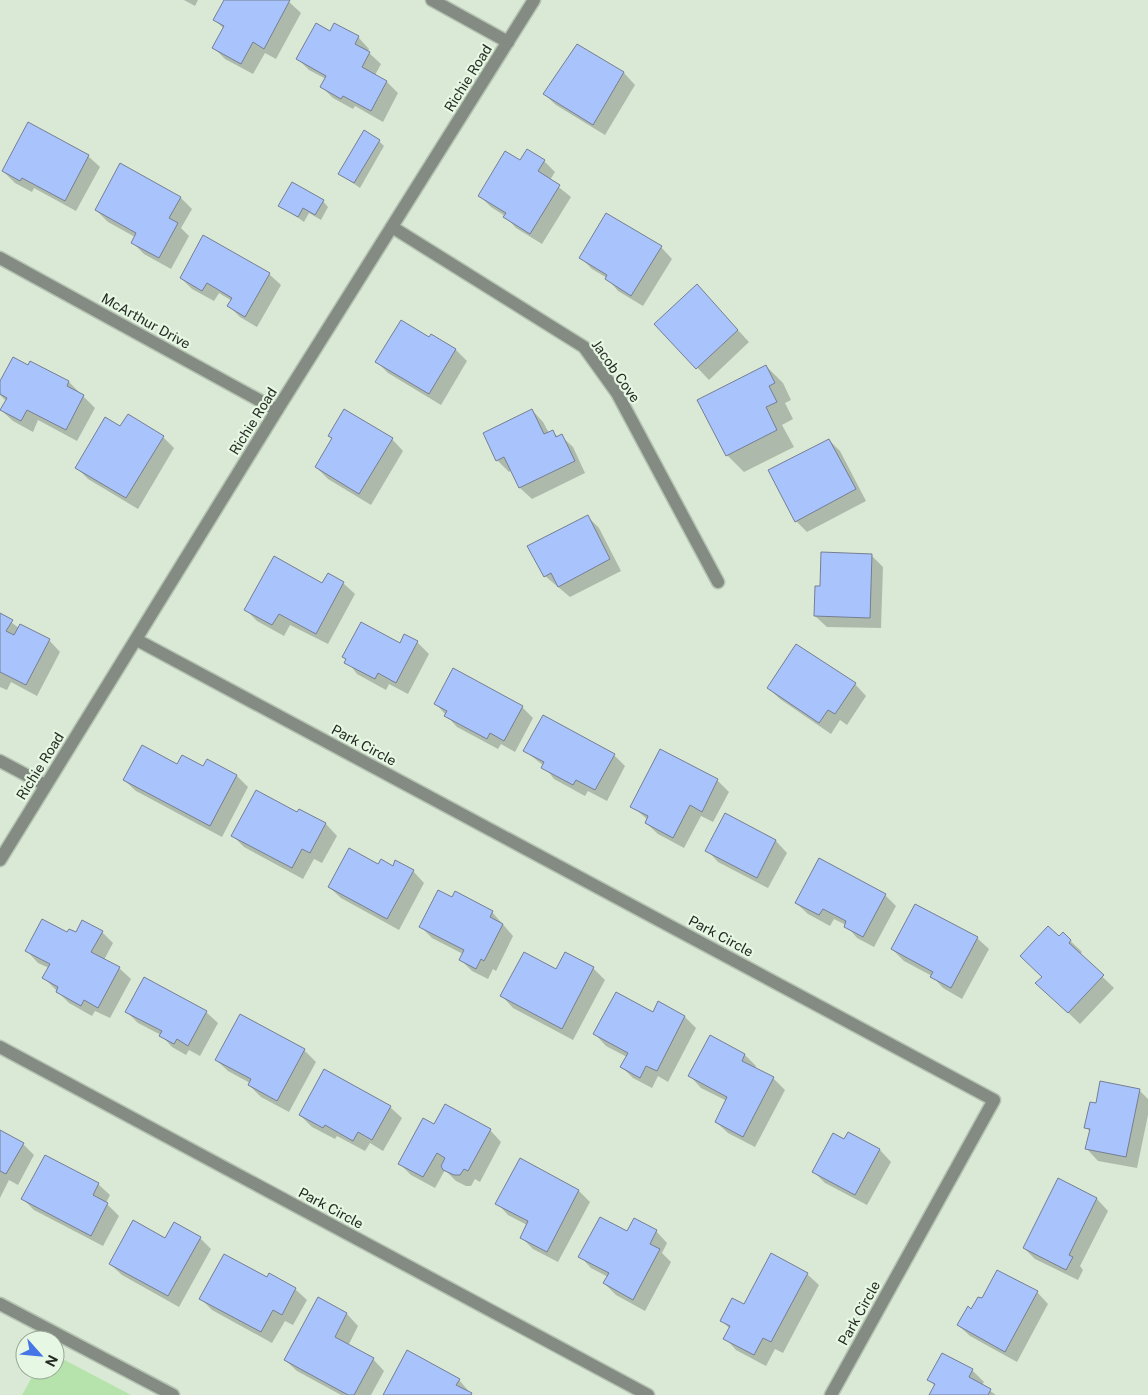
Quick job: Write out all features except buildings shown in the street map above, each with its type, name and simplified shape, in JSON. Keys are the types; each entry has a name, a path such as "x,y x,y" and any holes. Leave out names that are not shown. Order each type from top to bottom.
{"street":[{"path":"432,0 508,42"},
{"name":"Richie Road","path":"0,860 277,410 534,0"},
{"name":"Jacob Cove","path":"392,227 584,347 617,393 718,582"},
{"name":"McArthur Drive","path":"0,258 277,410"},
{"name":"Park Circle","path":"136,640 994,1100 831,1395"},
{"path":"0,760 45,785"},
{"name":"Park Circle","path":"0,1047 648,1395"},
{"path":"0,1304 173,1395"}],"green space":[{"path":"65,1360 131,1395 22,1395 30,1380 65,1380"}]}
